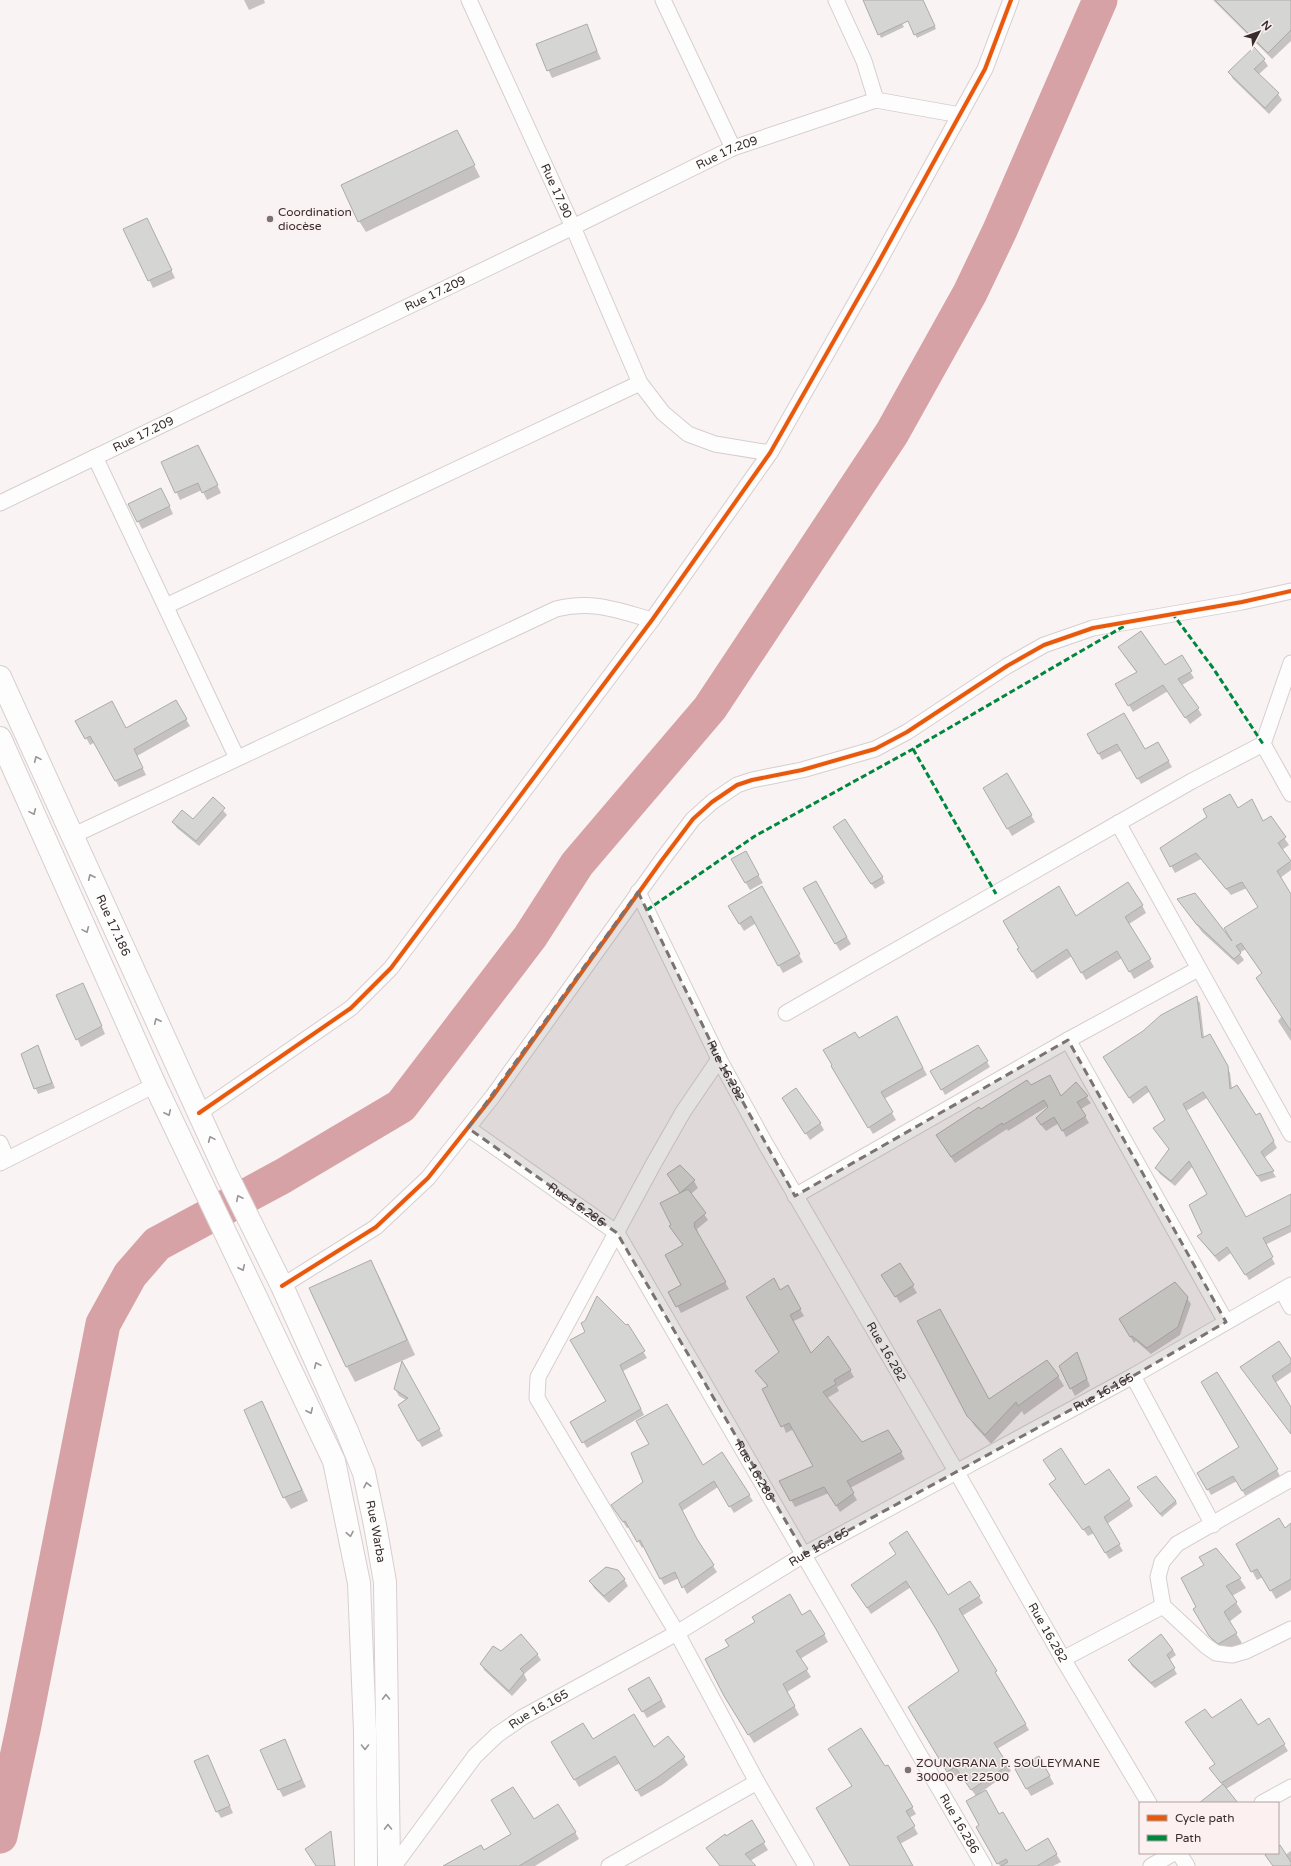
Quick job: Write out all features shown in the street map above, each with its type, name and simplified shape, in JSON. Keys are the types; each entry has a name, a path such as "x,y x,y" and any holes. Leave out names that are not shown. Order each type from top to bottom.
{"main road":[{"name":"Rue 17.186","path":"0,677 227,1175 250,1222"},
{"path":"0,738 155,1085 334,1461 359,1583 365,1731 366,1866"},
{"name":"Rue Warba","path":"250,1222 282,1286 347,1431 364,1473 385,1582 389,1866"}],"street":[{"name":"Rue 17.90","path":"469,0 573,227 640,383 663,413 688,434 715,444 770,453"},
{"path":"663,0 733,148"},
{"path":"836,0 864,61 876,100 960,115"},
{"path":"199,1113 351,1008 391,968 652,620 770,453 985,69 1011,0"},
{"name":"Rue 17.209","path":"0,503 573,227 733,148 876,100"},
{"path":"166,606 640,383"},
{"path":"95,458 237,758"},
{"path":"282,1286 376,1227 428,1178 493,1096 638,892 693,819 712,802 737,785 752,780 802,770 875,749 908,732 1007,666 1044,645 1093,628 1242,602 1291,591"},
{"path":"72,836 556,610 572,605 602,605 652,620"},
{"path":"786,1013 1192,781 1263,744 1291,663"},
{"path":"1263,744 1291,794"},
{"path":"1118,823 1291,1134"},
{"name":"Rue 16.282","path":"638,892 719,1059 795,1196 956,1471 1063,1660 1148,1802"},
{"path":"795,1196 1068,1040 1198,969"},
{"path":"1068,1040 1226,1322"},
{"path":"719,1059 680,1119 654,1163 618,1232 538,1377 537,1398 677,1633 757,1782 806,1866"},
{"path":"0,1143 4,1161 155,1085"},
{"name":"Rue 16.286","path":"468,1128 618,1232 984,1866"},
{"path":"1286,1288 1291,1307"},
{"name":"Rue 16.165","path":"394,1866 475,1756 497,1736 522,1717 677,1633 805,1554 1134,1376 1286,1288"},
{"path":"1134,1376 1213,1525"},
{"path":"1291,1479 1213,1525 1177,1544 1162,1562 1158,1578 1163,1606 1206,1646 1216,1653 1232,1655 1246,1651 1291,1629"},
{"path":"1063,1660 1163,1606"},
{"path":"613,1865 757,1782"},
{"path":"1264,1802 1291,1787"},
{"path":"1151,1866 1172,1854"},
{"path":"1180,1854 1187,1866"}],"highlighted area":[{"path":"638,892 719,1059 795,1196 1068,1040 1226,1322 1133,1376 805,1554 617,1233 468,1128"}],"building":[{"path":"863,0 923,0 935,26 914,35 908,21 878,35"},
{"path":"1215,0 1291,0 1291,30 1268,53"},
{"path":"587,24 597,51 547,71 536,44"},
{"path":"1254,47 1265,59 1254,69 1279,93 1265,108 1228,72"},
{"path":"457,130 475,165 358,222 341,185"},
{"path":"147,218 172,270 148,281 123,229"},
{"path":"198,445 218,485 202,493 198,483 175,493 161,462"},
{"path":"161,488 170,506 137,522 128,504"},
{"path":"1141,631 1165,665 1182,655 1192,671 1178,679 1199,708 1185,718 1163,685 1128,706 1115,684 1137,672 1118,647"},
{"path":"176,700 187,719 134,749 143,768 115,781 90,736 85,739 75,721 112,701 126,728"},
{"path":"1124,713 1145,749 1158,742 1169,761 1137,779 1117,744 1098,754 1087,734"},
{"path":"1007,773 1032,815 1007,829 983,788"},
{"path":"1230,794 1238,808 1252,799 1263,821 1271,816 1286,837 1278,843 1291,861 1277,871 1291,894 1291,1031 1256,978 1262,973 1241,943 1236,946 1241,953 1234,959 1197,925 1177,899 1195,893 1232,941 1224,928 1258,907 1242,882 1226,889 1196,853 1170,867 1160,848 1207,817 1203,809"},
{"path":"213,797 225,808 196,841 172,822 182,810 193,819"},
{"path":"845,819 883,877 871,884 833,827"},
{"path":"746,851 759,875 745,883 731,859"},
{"path":"816,881 847,937 835,944 803,888"},
{"path":"1128,882 1143,905 1125,917 1151,959 1129,972 1117,951 1081,973 1067,949 1032,972 1017,949 1019,948 1003,921 1059,886 1076,916"},
{"path":"762,886 800,954 778,966 751,916 739,924 728,906"},
{"path":"83,983 102,1026 76,1040 56,995"},
{"path":"1197,996 1202,1038 1210,1034 1228,1066 1230,1089 1237,1085 1256,1115 1260,1113 1274,1141 1261,1152 1274,1171 1257,1176 1203,1092 1183,1104 1246,1217 1291,1194 1291,1225 1263,1238 1273,1257 1245,1275 1227,1247 1215,1256 1197,1236 1202,1233 1189,1205 1207,1194 1189,1161 1171,1181 1155,1168 1169,1149 1153,1128 1165,1120 1146,1086 1129,1098 1103,1057 1143,1031 1161,1015"},
{"path":"897,1016 923,1068 881,1092 893,1112 868,1128 823,1050 855,1032 859,1038"},
{"path":"38,1045 52,1083 34,1089 21,1054"},
{"path":"978,1045 988,1061 941,1090 930,1071"},
{"path":"1050,1075 1061,1096 1076,1082 1088,1096 1077,1102 1086,1116 1062,1131 1054,1117 1041,1125 1036,1118 1048,1107 1044,1100 1003,1125 1002,1123 951,1157 936,1135 979,1107 981,1109 1027,1080 1031,1085"},
{"path":"796,1088 821,1123 805,1134 782,1098"},
{"path":"680,1165 695,1180 680,1193 667,1174"},
{"path":"688,1189 706,1213 694,1223 694,1226 726,1282 676,1307 668,1292 681,1285 665,1255 683,1245 669,1226 671,1225 660,1203"},
{"path":"371,1260 407,1340 346,1367 309,1288"},
{"path":"900,1263 914,1285 895,1297 881,1275"},
{"path":"774,1278 780,1290 788,1285 801,1309 790,1315 811,1353 828,1336 851,1370 834,1380 836,1384 823,1392 862,1442 888,1430 902,1452 847,1481 854,1493 836,1506 824,1487 790,1501 779,1481 813,1466 789,1423 781,1427 762,1389 768,1386 755,1371 779,1352 746,1297"},
{"path":"1175,1282 1188,1297 1178,1327 1147,1348 1132,1336 1130,1337 1119,1319"},
{"path":"597,1296 626,1325 628,1324 645,1351 620,1365 641,1409 582,1443 570,1422 606,1401 570,1340 585,1332 581,1323 585,1321"},
{"path":"940,1309 989,1399 1047,1360 1059,1376 1018,1406 1016,1402 985,1435 967,1416 917,1321"},
{"path":"1279,1341 1291,1359 1291,1363 1272,1376 1291,1407 1291,1434 1240,1367"},
{"path":"1077,1352 1087,1379 1070,1389 1059,1366"},
{"path":"402,1361 440,1429 418,1441 398,1405 408,1398 394,1389"},
{"path":"1217,1372 1278,1469 1242,1491 1233,1476 1207,1490 1197,1473 1239,1447 1201,1382"},
{"path":"262,1401 302,1490 283,1498 244,1410"},
{"path":"667,1404 703,1465 722,1452 750,1495 729,1507 714,1481 679,1504 697,1539 714,1565 682,1588 675,1572 660,1579 640,1540 637,1542 625,1521 623,1522 611,1505 643,1482 631,1453 649,1444 636,1421"},
{"path":"1061,1448 1085,1485 1109,1469 1130,1499 1104,1517 1120,1544 1105,1553 1089,1526 1083,1530 1049,1484 1056,1479 1043,1460"},
{"path":"1156,1476 1176,1501 1160,1514 1137,1487"},
{"path":"1279,1518 1285,1528 1291,1523 1291,1579 1270,1591 1257,1569 1251,1572 1236,1544"},
{"path":"907,1531 948,1595 970,1581 980,1596 959,1609 997,1671 995,1672 1026,1724 994,1743 1008,1765 971,1790 955,1767 947,1772 908,1707 959,1671 936,1629 906,1581 867,1608 851,1585 896,1554 889,1543"},
{"path":"1216,1548 1241,1578 1226,1586 1237,1602 1224,1612 1237,1633 1218,1644 1209,1636 1193,1609 1196,1607 1181,1578 1204,1565 1199,1557"},
{"path":"606,1567 618,1570 625,1579 604,1596 589,1581"},
{"path":"790,1594 802,1615 810,1610 825,1634 796,1651 808,1669 783,1684 795,1706 748,1735 724,1696 705,1659 729,1646 725,1640 755,1622 752,1617"},
{"path":"521,1634 538,1654 520,1669 524,1673 509,1691 480,1664 493,1646 501,1651"},
{"path":"1161,1634 1173,1650 1167,1655 1175,1668 1151,1683 1128,1660"},
{"path":"649,1677 662,1700 642,1712 628,1689"},
{"path":"1241,1699 1258,1725 1269,1718 1285,1744 1221,1783 1209,1768 1215,1764 1185,1722 1205,1709 1212,1718"},
{"path":"634,1714 654,1747 668,1736 685,1757 636,1791 615,1756 574,1780 551,1742 583,1723 593,1739"},
{"path":"861,1728 885,1766 888,1765 913,1807 906,1811 915,1826 897,1837 913,1866 850,1866 816,1808 852,1786 828,1749"},
{"path":"285,1739 302,1780 278,1790 260,1750"},
{"path":"208,1755 230,1806 216,1812 194,1761"},
{"path":"1039,1756 1050,1776 1026,1789 1015,1769"},
{"path":"1223,1784 1237,1802 1200,1802"},
{"path":"513,1787 534,1819 558,1804 576,1832 519,1866 443,1866 481,1845 484,1850 511,1834 491,1800"},
{"path":"986,1790 999,1814 1003,1812 1026,1851 1048,1838 1057,1854 1037,1866 1001,1866 1008,1862 1006,1859 997,1864 976,1827 979,1825 966,1801"},
{"path":"752,1820 765,1842 745,1854 756,1866 720,1866 706,1848 725,1834 726,1836"},
{"path":"331,1831 335,1866 316,1866 305,1849"},
{"path":"1280,1845 1291,1862 1291,1866 1273,1866 1265,1855 1279,1854"}],"waterway":[{"path":"0,1836 24,1725 103,1324 130,1275 157,1244 283,1176 401,1106 530,937 577,864 710,708 892,433 970,293 1000,230 1100,0"}],"marked path":[{"path":"1172,613 1213,668 1263,744"},
{"path":"647,910 755,836 913,749 1126,625"},
{"path":"913,749 996,894"}],"cycle path":[{"path":"199,1113 351,1008 391,968 652,620 770,453 877,265 985,69 1011,0"},
{"path":"282,1286 376,1227 428,1178 493,1096 662,860 693,819 712,802 737,785 752,780 802,770 875,749 907,732 1007,666 1044,645 1093,628 1242,602 1291,591"}],"place":[{"name":"Coordination diocèse","path":"270,219"},
{"name":"ZOUNGRANA P. SOULEYMANE 30000 et 22500","path":"908,1770"}]}
